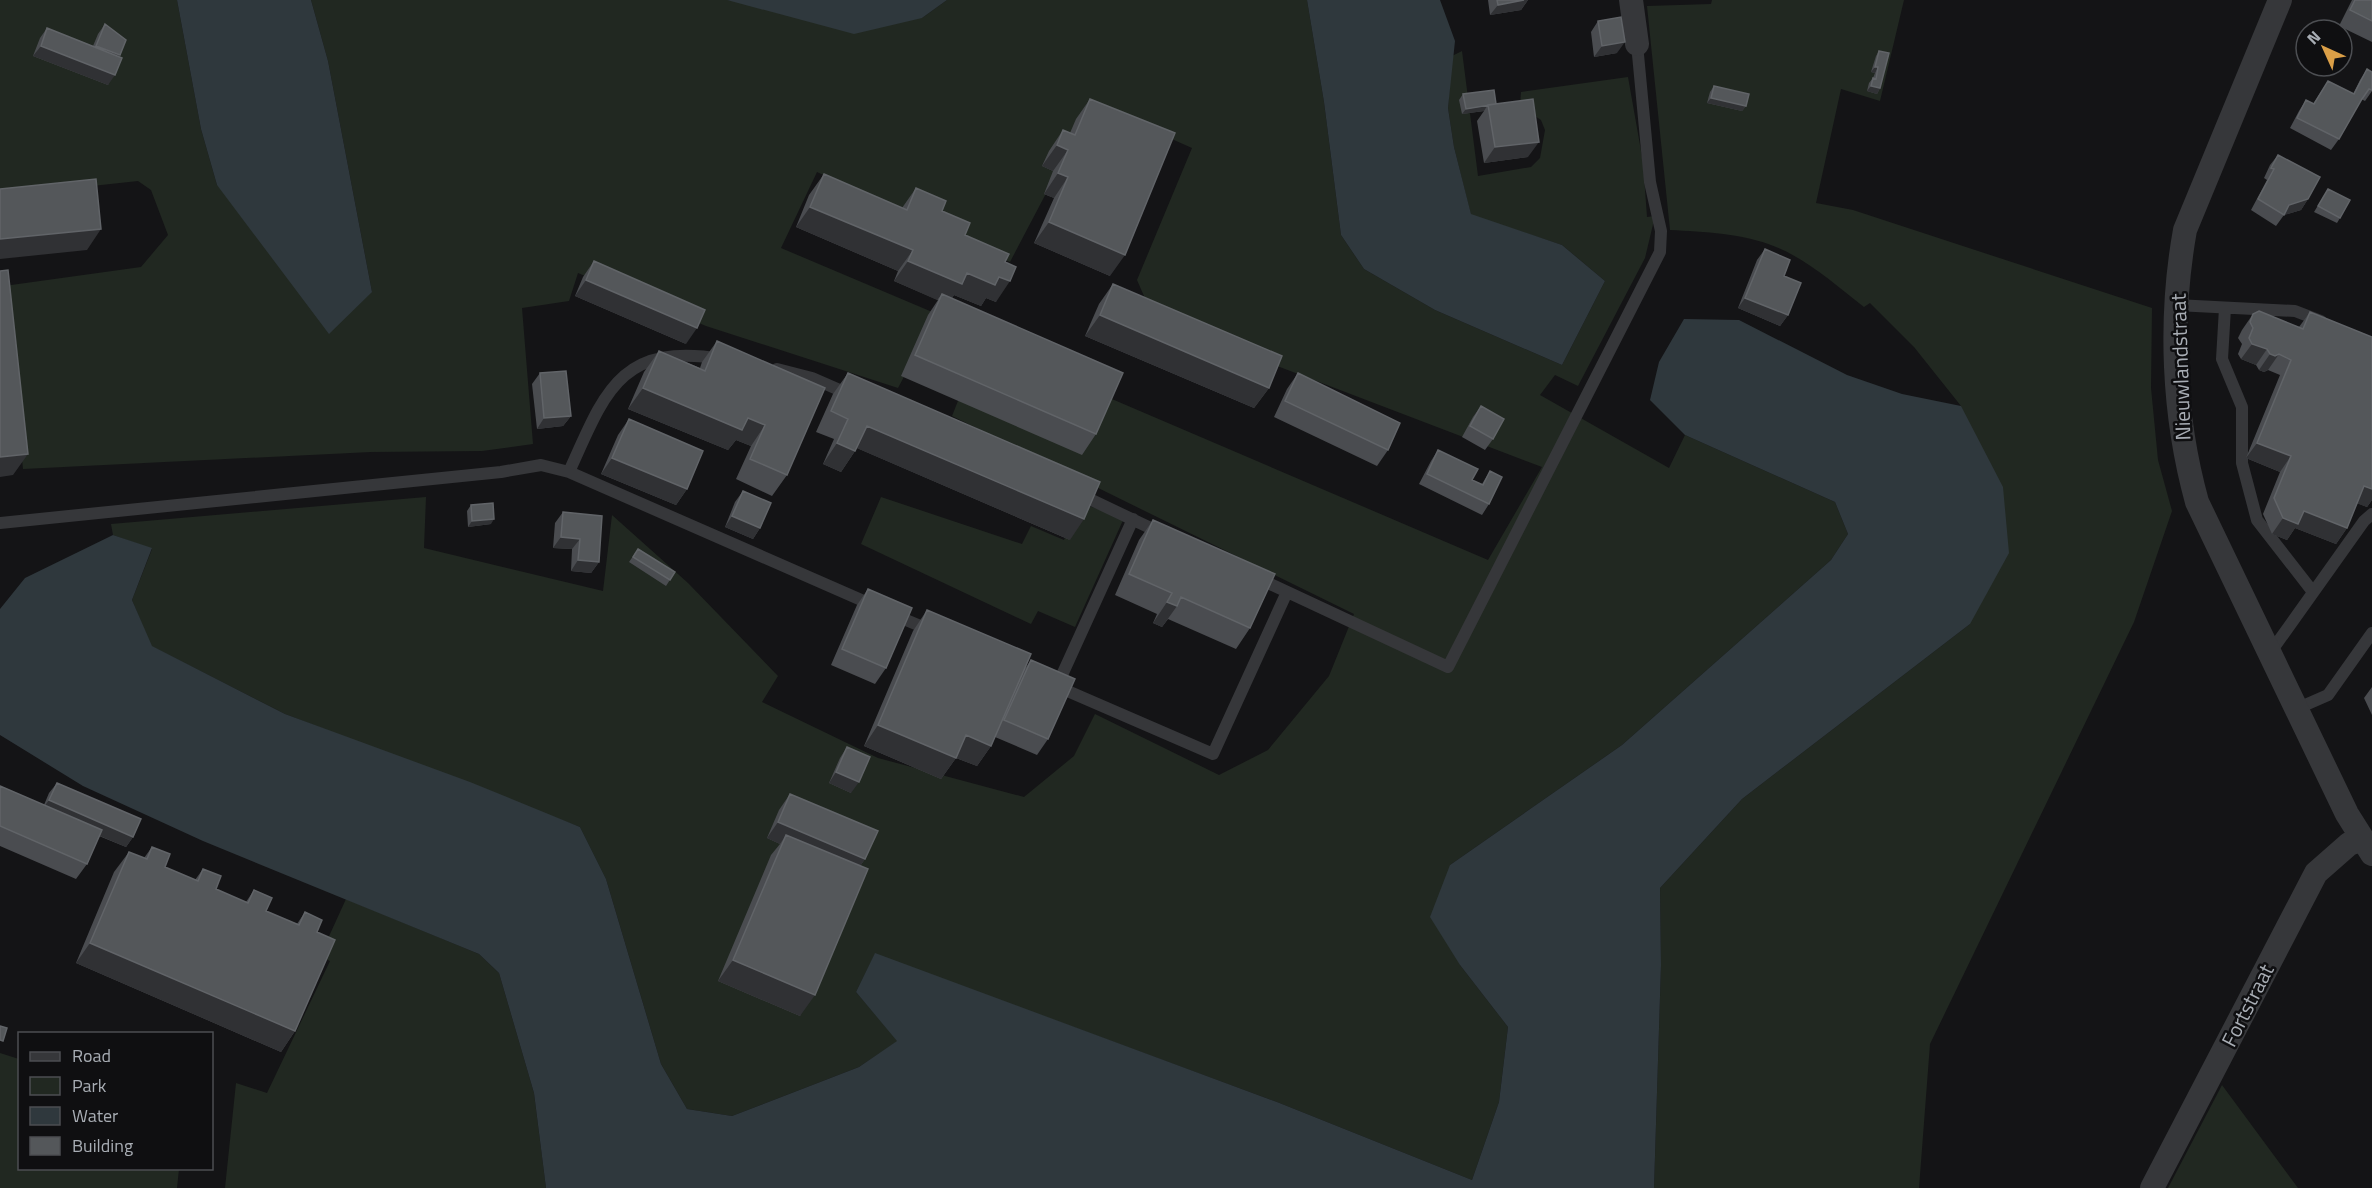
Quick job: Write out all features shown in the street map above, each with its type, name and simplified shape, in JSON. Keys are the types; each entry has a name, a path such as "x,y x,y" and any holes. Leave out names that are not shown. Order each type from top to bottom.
{"street":[{"path":"1631,0 1637,44"},
{"name":"Nieuwlandstraat","path":"2280,0 2185,230 2178,267 2176,305 2177,387 2184,455 2197,502 2347,814 2367,846"},
{"name":"Fortstraat","path":"2152,1188 2316,873 2349,844 2367,846"}],"lane":[{"path":"1246,573 1448,668 1660,252 1661,231 1650,182 1637,44"},
{"path":"2176,305 2295,311 2328,324"},
{"path":"2225,309 2222,359 2242,407 2242,463 2257,520 2313,592"},
{"path":"569,472 597,409 625,374 642,363 664,356 693,354 738,362"},
{"path":"761,365 812,378 858,398"},
{"path":"0,523 501,472 541,465 569,472 938,634"},
{"path":"1065,489 1174,539"},
{"path":"2270,653 2364,521 2372,514"},
{"path":"1133,519 1052,684 1213,754 1287,592"},
{"path":"2296,709 2328,695 2372,633"}],"green space":[{"path":"0,0 177,0 201,129 217,185 372,292 328,61 311,0 727,0 922,18 947,0 1307,0 1324,102 1341,235 1364,269 1435,310 1562,365 1605,281 1562,245 1471,215 1454,147 1448,108 1452,56 1462,51 1478,176 1531,167 1540,158 1545,130 1541,120 1520,106 1521,92 1628,77 1643,162 1647,217 1655,216 1645,258 1578,386 1555,375 1540,395 1669,468 1685,435 1835,502 1848,534 1831,560 1622,745 1450,865 1460,965 1508,1027 1499,1102 1472,1180 1277,1102 875,954 856,992 898,1041 859,1067 732,1116 687,1109 661,1064 606,879 580,827 285,714 151,646 132,600 152,549 113,535 111,524 426,497 424,548 603,591 612,515 688,583 778,676 762,702 878,758 1024,797 1074,756 1095,714 1219,775 1268,750 1329,676 1354,614 952,416 981,343 1488,560 1542,467 1154,319 1137,280 1192,148 1093,104 1010,262 817,172 781,248 937,314 898,388 706,326 578,273 569,301 522,308 533,444 482,451 371,452 23,469 4,286 141,267 168,235 151,190 138,181 0,196"},
{"path":"1712,0 1904,0 1880,101 1841,89 1816,203 1853,210 2152,308 2151,388 2158,460 2172,511 2134,622 1930,1044 1919,1188 1654,1188 1661,965 1660,888 1742,799 1970,624 1961,406 1914,347 1870,303 1864,307 1822,274 1788,252 1750,239 1723,234 1670,230 1647,6 1711,4"},
{"path":"881,497 1022,544 1031,526 1064,540 1080,503 1124,518 1075,627 1038,611 1031,624 861,544"},
{"path":"346,899 479,954 499,973 534,1093 546,1188 225,1188 236,1083 267,1093 330,961 320,956"},
{"path":"0,1053 18,1059 18,1170 179,1170 177,1188 0,1188"},
{"path":"2222,1085 2298,1188 2168,1188"}],"water":[{"path":"177,0 311,0 328,61 372,292 329,334 217,185 201,129"},
{"path":"727,0 947,0 922,18 854,34"},
{"path":"1307,0 1440,0 1455,41 1448,108 1454,147 1471,214 1562,245 1605,281 1562,365 1435,310 1364,269 1341,235 1324,102"},
{"path":"1684,319 1739,320 1847,375 1902,394 1961,406 2003,487 2009,553 1970,624 1742,799 1660,888 1661,965 1654,1188 546,1188 534,1093 499,973 479,954 203,841 83,786 0,735 0,609 25,578 113,535 152,548 132,600 152,646 285,714 470,782 580,827 606,879 661,1064 687,1109 732,1116 859,1067 897,1041 856,992 875,953 1277,1102 1472,1180 1499,1102 1508,1027 1460,965 1430,917 1450,865 1622,745 1831,560 1848,534 1835,502 1685,435 1650,400 1659,362"}],"building":[{"path":"1497,0 1524,0 1498,5"},
{"path":"2355,0 2372,0 2372,21 2350,10"},
{"path":"1621,17 1625,42 1602,46 1598,21"},
{"path":"105,24 126,40 120,55 96,46"},
{"path":"47,28 122,58 115,75 41,46"},
{"path":"1879,51 1889,53 1880,88 1871,86 1873,78 1876,79 1878,67 1875,67"},
{"path":"2367,69 2372,72 2372,90 2369,89 2362,99 2339,139 2297,118 2306,100 2314,104 2328,81 2354,94"},
{"path":"1714,86 1749,94 1746,106 1711,98"},
{"path":"1494,90 1496,104 1466,109 1463,94"},
{"path":"1090,99 1175,133 1125,255 1049,222 1068,177 1058,173 1068,150 1057,145 1063,130 1075,135"},
{"path":"1533,99 1539,142 1495,147 1488,105"},
{"path":"2278,155 2320,177 2308,199 2289,205 2284,215 2258,199 2274,169 2271,168"},
{"path":"824,174 907,210 916,188 946,201 942,211 970,223 965,235 1009,254 1005,262 1016,267 1010,281 999,277 995,285 967,273 962,284 908,261 913,250 810,207"},
{"path":"96,179 101,229 0,239 0,189"},
{"path":"2328,189 2350,200 2340,218 2318,206"},
{"path":"1765,249 1790,260 1784,276 1801,283 1788,315 1745,298"},
{"path":"594,261 705,310 697,328 586,280"},
{"path":"8,270 28,454 0,457 0,271"},
{"path":"1113,284 1282,356 1269,388 1100,315"},
{"path":"942,294 1123,373 1096,434 915,355"},
{"path":"2259,311 2303,329 2310,312 2372,337 2372,489 2364,486 2347,528 2304,511 2298,524 2283,518 2274,498 2291,456 2257,443 2291,360 2279,354 2275,356 2270,354 2267,349 2252,344 2249,338 2253,328 2250,322 2253,314"},
{"path":"717,341 825,388 787,475 750,459 765,425 748,418 742,430 643,388 659,351 705,371"},
{"path":"566,371 571,416 544,418 540,373"},
{"path":"848,373 1100,482 1084,519 867,426 855,451 837,443 848,419 831,411"},
{"path":"1298,373 1400,423 1388,450 1285,401"},
{"path":"1481,406 1504,419 1493,439 1470,426"},
{"path":"629,419 703,451 687,489 612,458"},
{"path":"1438,450 1478,469 1472,480 1483,485 1490,471 1502,477 1489,504 1427,474"},
{"path":"743,491 771,503 760,528 732,516"},
{"path":"493,503 494,519 472,521 471,505"},
{"path":"563,512 602,516 599,562 578,560 580,539 561,537"},
{"path":"1153,520 1275,574 1250,628 1181,597 1177,606 1167,602 1172,593 1129,574"},
{"path":"638,549 675,572 670,580 633,557"},
{"path":"868,589 912,608 886,668 842,649"},
{"path":"927,610 1031,654 991,746 966,735 956,758 878,725"},
{"path":"1031,660 1075,679 1048,739 1004,720"},
{"path":"847,747 870,757 859,782 836,772"},
{"path":"57,783 141,819 133,837 49,800"},
{"path":"0,786 102,830 87,864 0,826"},
{"path":"790,794 878,831 865,859 778,822"},
{"path":"786,835 868,869 815,995 733,960"},
{"path":"152,847 170,854 165,867 198,881 203,869 221,876 216,889 248,903 254,890 272,898 266,911 299,925 305,912 322,920 317,932 335,940 295,1031 90,943 129,852 147,859"},
{"path":"0,1026 7,1028 3,1041 0,1040"}]}
